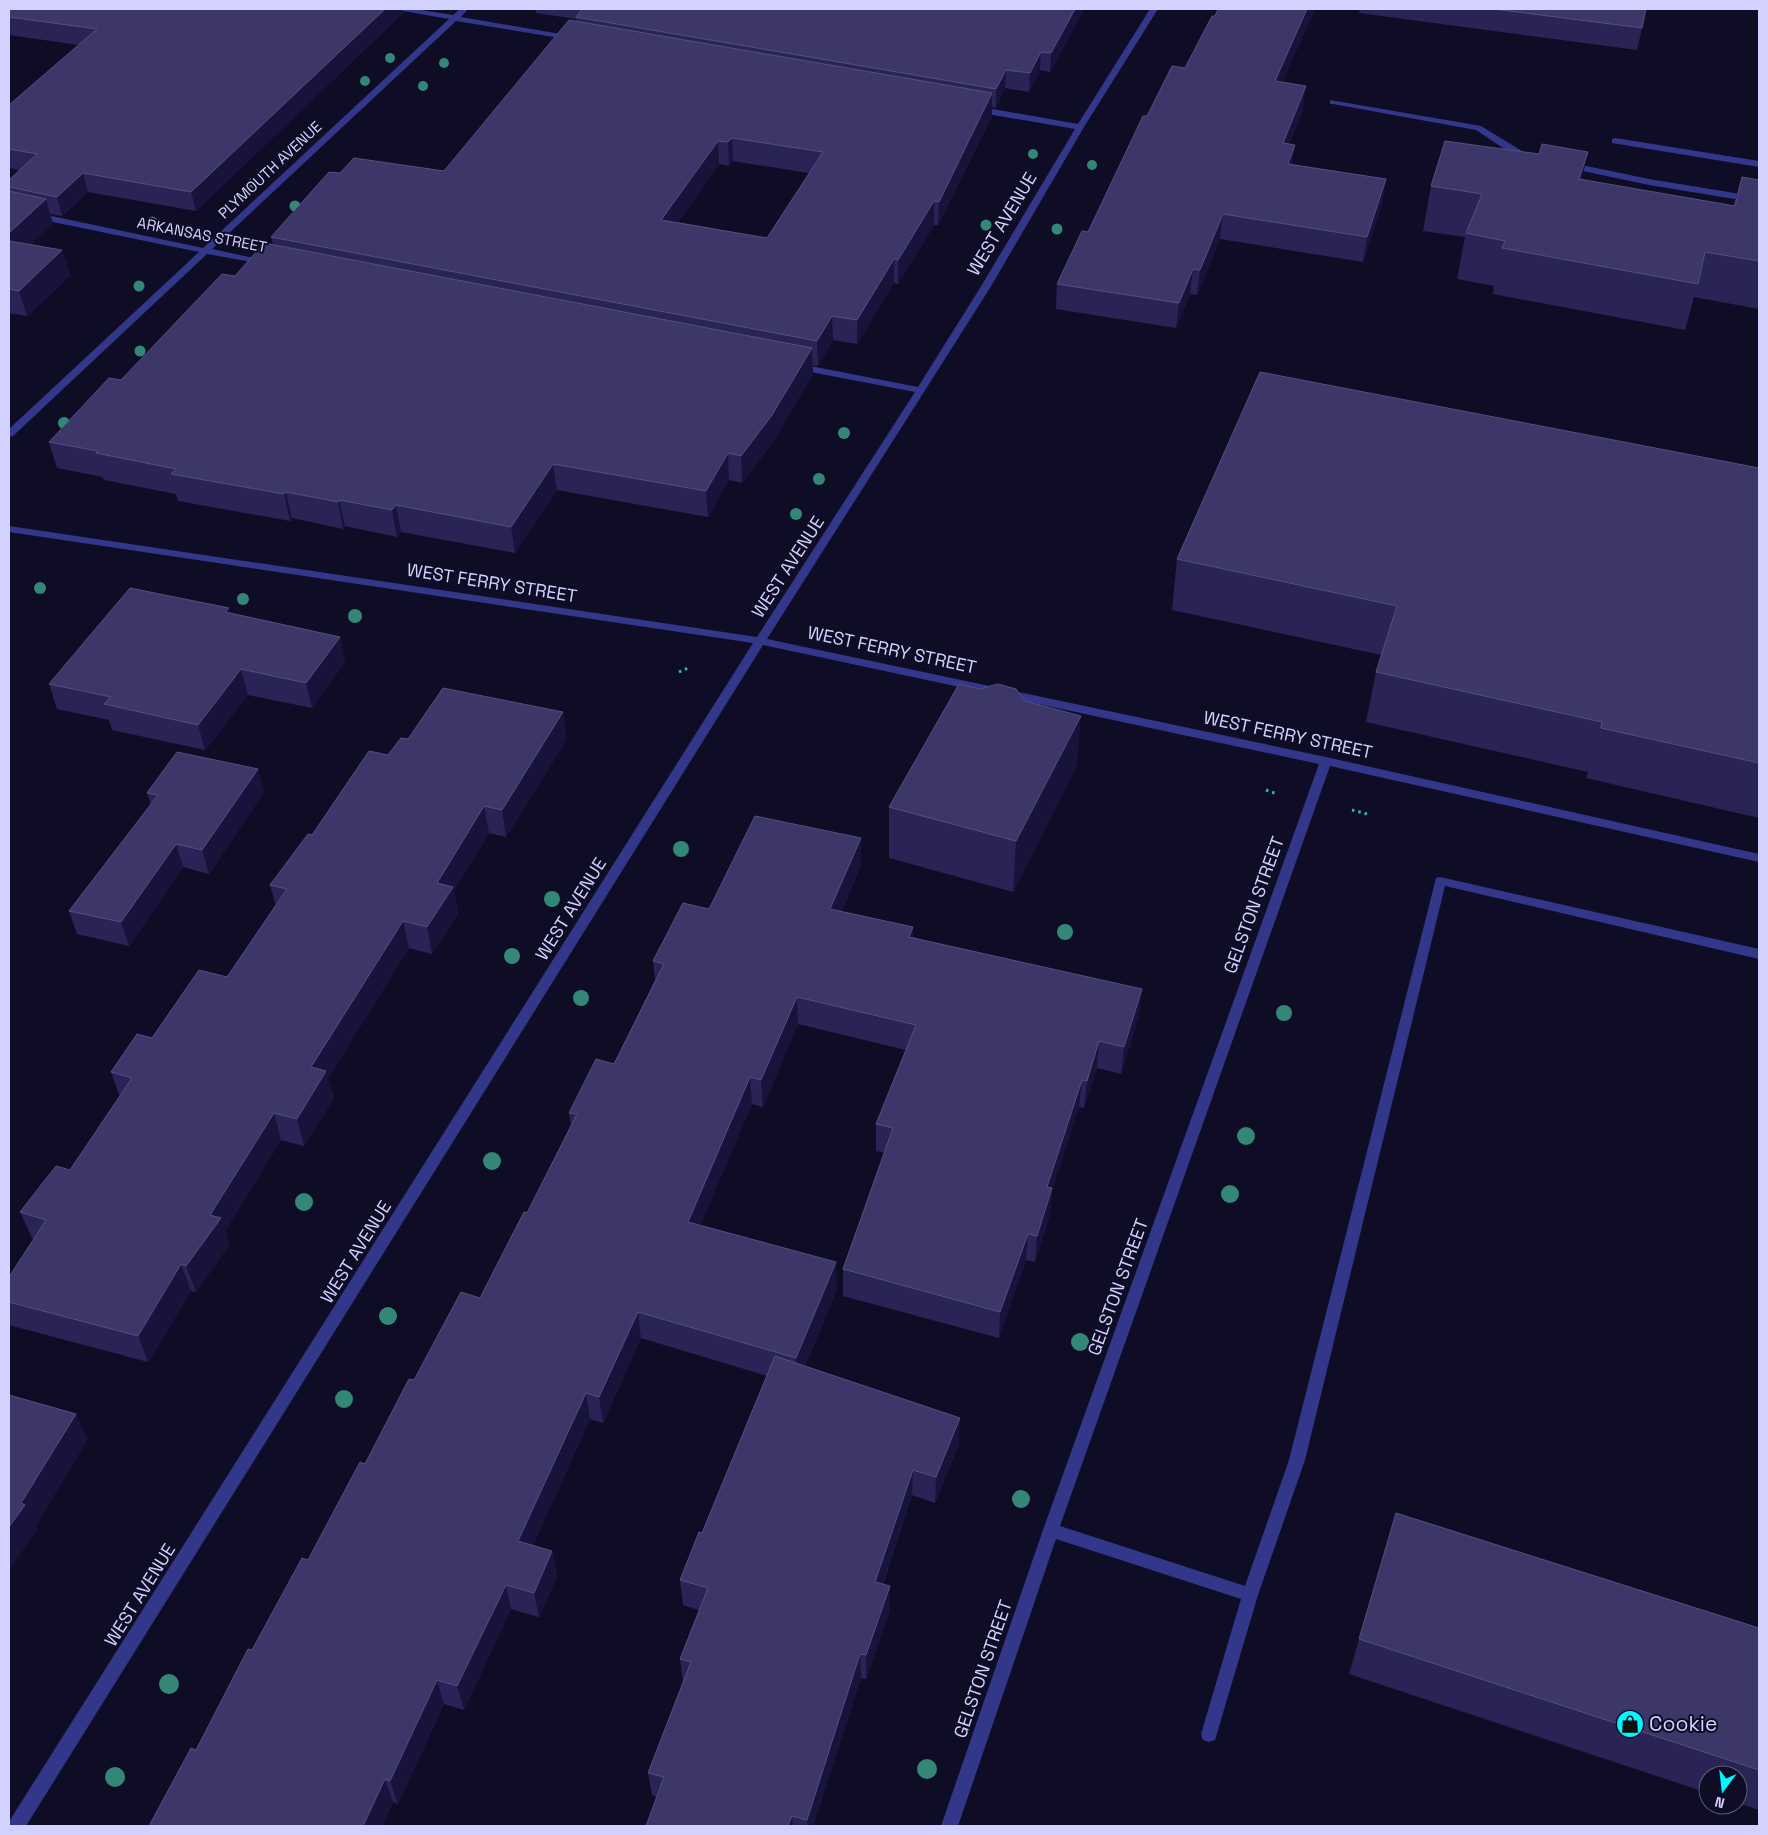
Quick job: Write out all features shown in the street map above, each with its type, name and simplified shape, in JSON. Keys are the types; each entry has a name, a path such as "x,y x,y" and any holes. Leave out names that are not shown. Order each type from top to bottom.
{"street":[{"path":"403,9 583,40"},
{"name":"PLYMOUTH AVENUE","path":"9,434 464,9"},
{"name":"WEST AVENUE","path":"16,1826 985,288 1080,127 1154,9"},
{"path":"1333,102 1478,128 1491,132 1513,152 1534,158"},
{"path":"964,106 1080,127"},
{"path":"1615,141 1759,164"},
{"path":"1554,162 1649,182 1759,200"},
{"name":"ARKANSAS STREET","path":"9,210 272,264"},
{"path":"785,364 921,390"},
{"name":"WEST FERRY STREET","path":"9,529 761,641 1326,761 1759,858"},
{"name":"GELSTON STREET","path":"949,1826 1051,1530 1326,761"},
{"path":"1209,1734 1250,1595 1297,1460 1440,881 1759,954"},
{"path":"1051,1530 1250,1595"}],"path":[{"path":"679,672 690,667"},
{"path":"1266,790 1278,794"},
{"path":"1352,810 1368,814"}],"building":[{"path":"9,9 385,9 191,192 83,173 57,197 9,187 9,180 37,154 9,149 9,105 97,29 9,17"},
{"path":"582,9 1075,9 1051,53 1041,52 1030,73 1006,70 996,89 576,17"},
{"path":"1218,9 1307,9 1275,81 1306,86 1283,143 1295,145 1288,164 1386,179 1367,237 1223,214 1200,270 1193,269 1179,303 1057,284 1082,231 1088,232 1143,116 1147,116 1172,66 1185,68 1212,16 1215,16"},
{"path":"1494,9 1646,9 1642,28"},
{"path":"569,20 992,93 939,202 934,201 898,260 894,259 857,320 832,316 817,341 271,237 329,172 340,173 354,158 444,171","holes":["732,138 823,152 767,238 661,220 718,141 728,142"]},
{"path":"1445,141 1539,154 1542,144 1588,152 1579,179 1735,206 1742,177 1759,180 1759,261 1705,252 1698,284 1502,248 1505,241 1466,233 1482,194 1431,186"},
{"path":"9,191 46,199 9,233"},
{"path":"9,241 62,250 19,291 9,289"},
{"path":"264,243 812,348 772,415 741,456 728,453 706,491 553,464 511,527 396,505 392,510 286,492 284,494 171,474 176,469 49,442 109,378 121,380 222,274 235,276"},
{"path":"1260,372 1759,468 1759,763 1601,728 1602,722 1376,672 1397,606 1177,559"},
{"path":"130,588 229,608 225,612 340,637 306,683 241,669 198,725 104,704 111,697 49,684"},
{"path":"959,684 979,689 998,684 1016,689 1025,701 1081,716 1016,841 889,807"},
{"path":"443,688 563,712 502,810 484,806 437,883 453,887 427,927 403,921 311,1067 326,1071 297,1119 274,1113 210,1215 221,1218 186,1266 181,1264 138,1336 9,1302 9,1277 46,1220 20,1212 56,1166 70,1170 132,1078 111,1072 137,1034 152,1038 199,970 227,977 287,889 270,885 308,834 312,835 369,751 388,755 401,738 408,739"},
{"path":"177,752 258,769 202,850 176,844 121,922 69,911 158,795 147,793"},
{"path":"755,816 861,838 830,909 913,927 909,937 1142,989 1124,1047 1099,1041 1087,1081 1082,1080 1047,1187 1052,1188 1037,1236 1028,1234 1000,1312 843,1269 893,1128 876,1124 916,1025 797,997 761,1080 750,1077 688,1222 836,1262 796,1358 638,1312 599,1397 586,1393 518,1541 552,1551 534,1593 506,1585 457,1686 437,1680 390,1781 385,1779 363,1826 149,1826 191,1748 196,1750 248,1649 252,1650 302,1558 308,1560 360,1462 365,1464 409,1379 414,1380 461,1292 480,1298 524,1212 527,1213 577,1114 569,1113 596,1059 614,1064 664,964 653,961 683,903 709,909"},
{"path":"775,1356 960,1418 936,1477 913,1470 875,1582 890,1586 866,1655 860,1654 807,1820 792,1816 788,1826 646,1826 664,1777 648,1773 691,1662 680,1659 708,1588 680,1580 699,1532 702,1533"},
{"path":"9,1395 76,1414 21,1503 25,1505 9,1527"},
{"name":"Cookie","path":"1396,1513 1759,1628 1759,1770 1748,1765 1359,1639"}],"place":[{"name":"Cookie","path":"1630,1724"}]}
